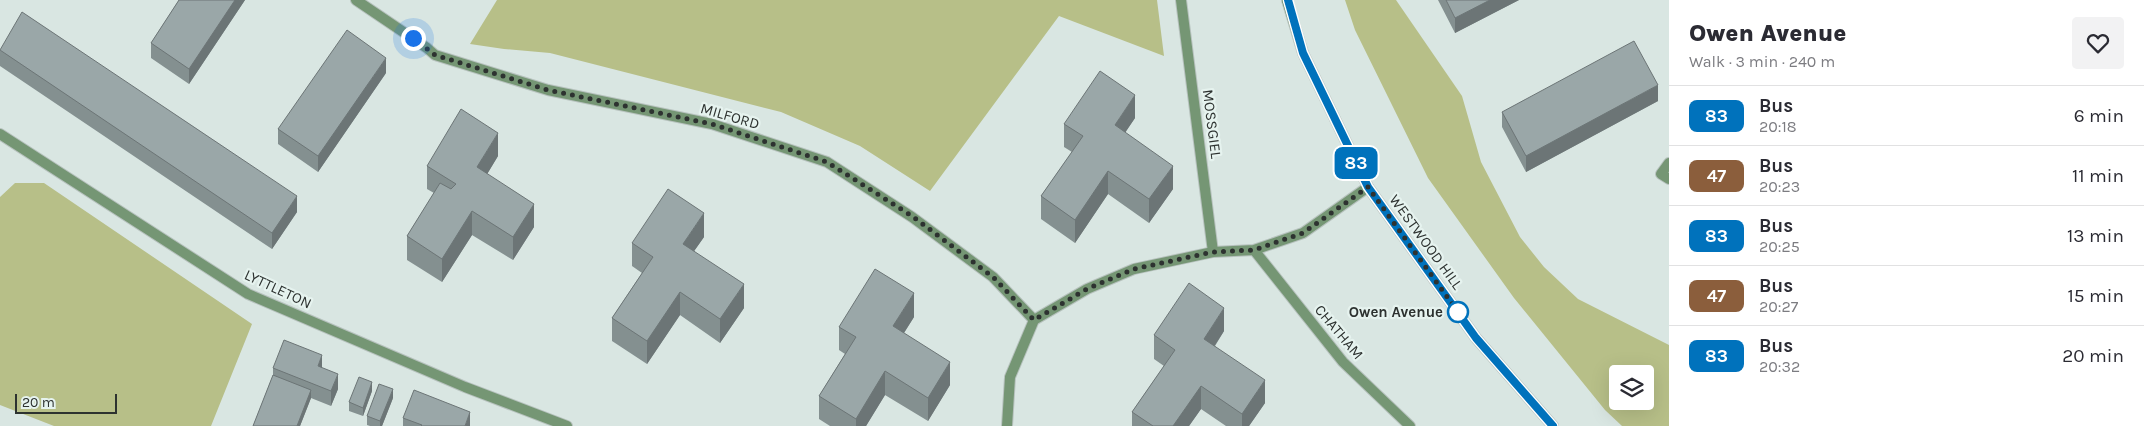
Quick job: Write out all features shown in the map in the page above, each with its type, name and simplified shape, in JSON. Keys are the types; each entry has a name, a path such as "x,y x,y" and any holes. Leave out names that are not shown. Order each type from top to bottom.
{"street":[{"name":"MILFORD","path":"356,0 435,55 548,90 712,124 827,162 912,216 993,277 1034,320"},
{"name":"MOSSGIEL","path":"1181,0 1213,252"},
{"name":"WESTWOOD HILL","path":"1288,0 1303,53 1368,187 1476,338 1553,426"},
{"name":"LYTTLETON","path":"0,134 248,294 465,387 567,426"},
{"path":"1669,163 1661,174 1669,179"},
{"path":"1007,426 1010,377 1034,320 1087,289 1134,269 1213,252 1254,250 1303,233 1368,187"},
{"name":"CHATHAM","path":"1254,250 1343,362 1410,426"}],"green space":[{"path":"497,0 1157,0 1164,56 1059,16 930,191 860,146 781,112 550,53 470,44"},
{"path":"1345,0 1396,0 1462,96 1481,162 1520,237 1544,267 1578,299 1669,345 1669,426 1622,426 1605,410 1514,298 1428,178 1355,30"},
{"path":"15,183 44,183 252,324 211,426 54,426 0,405 0,197"}],"building":[{"path":"179,0 235,0 189,69 151,43"},
{"path":"1446,0 1490,0 1455,18"},
{"path":"22,12 297,196 272,233 0,50"},
{"path":"347,30 386,58 318,156 278,129"},
{"path":"1634,41 1658,85 1526,156 1502,112"},
{"path":"1100,71 1135,95 1115,125 1173,166 1149,199 1108,171 1075,220 1041,196 1083,136 1064,124"},
{"path":"461,109 498,133 477,167 534,204 513,237 472,211 442,259 407,236 440,183 451,189 456,184 427,166"},
{"path":"668,189 704,213 683,244 744,284 720,319 680,292 647,341 612,318 653,257 632,243"},
{"path":"875,269 914,293 893,326 950,362 928,398 885,371 856,419 819,396 856,337 839,327"},
{"path":"1189,283 1224,308 1204,339 1265,380 1242,414 1201,386 1173,426 1153,426 1132,412 1175,350 1154,335"},
{"path":"284,340 322,355 318,366 338,374 331,391 273,368"},
{"path":"273,375 311,390 297,426 253,426"},
{"path":"359,377 372,382 363,408 349,402"},
{"path":"379,384 393,389 380,421 367,416"},
{"path":"414,390 470,412 465,426 421,426 403,418"}],"bus line":[{"name":"83","path":"1288,0 1303,53 1368,187 1476,338 1553,426"}],"place":[{"name":"Owen Avenue","path":"1458,312"}],"route":[{"path":"413,38 435,55 548,90 712,124 827,162 912,216 993,277 1034,320 1087,289 1134,269 1213,252 1254,250 1303,233 1368,187 1458,312"}]}
